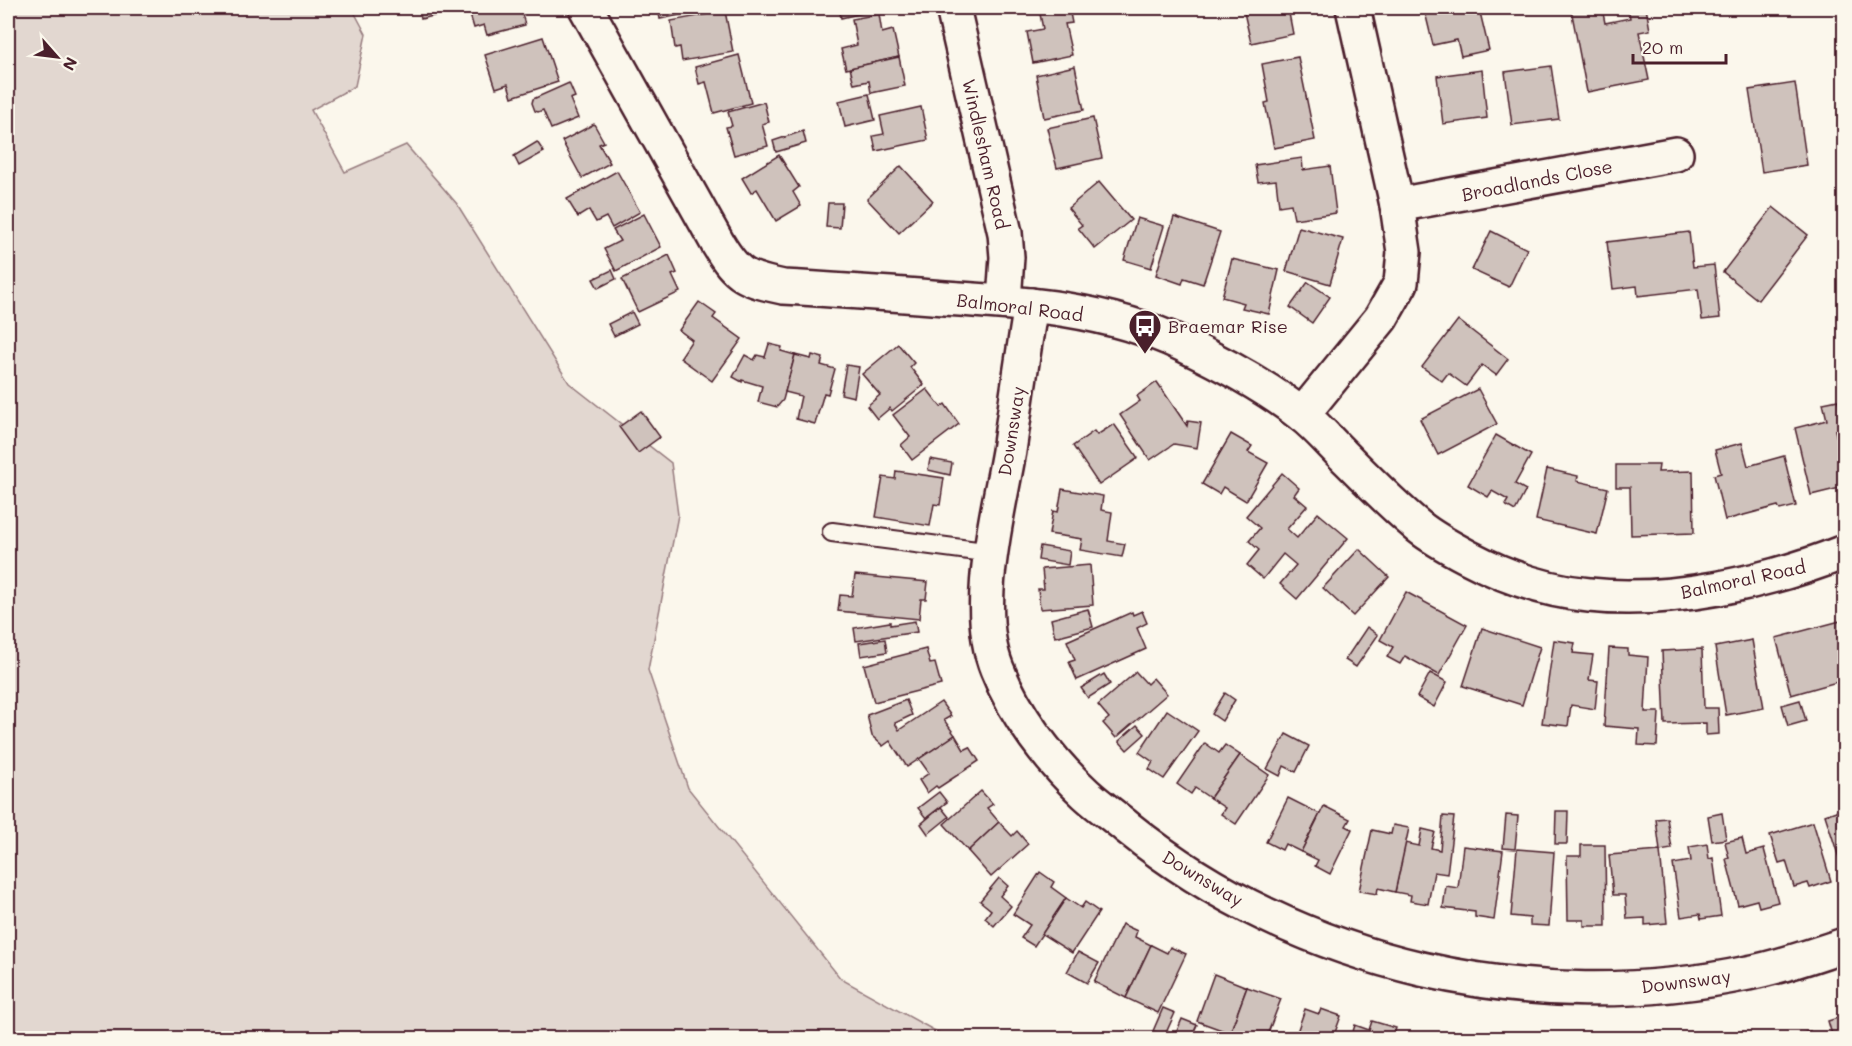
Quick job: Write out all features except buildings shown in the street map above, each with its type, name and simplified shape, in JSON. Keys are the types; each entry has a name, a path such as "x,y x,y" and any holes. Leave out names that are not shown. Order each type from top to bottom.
{"street":[{"name":"Balmoral Road","path":"586,8 730,265 738,272 764,283 783,287 1062,308 1113,320 1180,343 1253,383 1302,415 1420,528 1444,545 1532,584 1590,595 1631,597 1675,594 1719,588 1772,576 1845,552"},
{"name":"Windlesham Road","path":"954,8 1005,233 1007,257 1017,303"},
{"path":"1302,415 1381,318 1401,283 1404,252 1397,206 1353,8"},
{"name":"Broadlands Close","path":"1397,206 1676,154"},
{"name":"Downsway","path":"1017,303 986,601 988,630 997,669 1022,717 1053,760 1085,793 1155,849 1226,894 1272,919 1311,935 1417,969 1509,984 1558,987 1656,986 1735,975 1799,960 1845,945"}],"lane":[{"path":"832,532 992,553"}],"shaded area":[{"path":"8,8 352,8 366,34 355,86 311,110 345,172 406,145 457,204 569,383 671,463 678,515 648,670 688,788 841,979 948,1038 8,1038"}],"place":[{"name":"Braemar Rise","path":"1145,355"}]}
